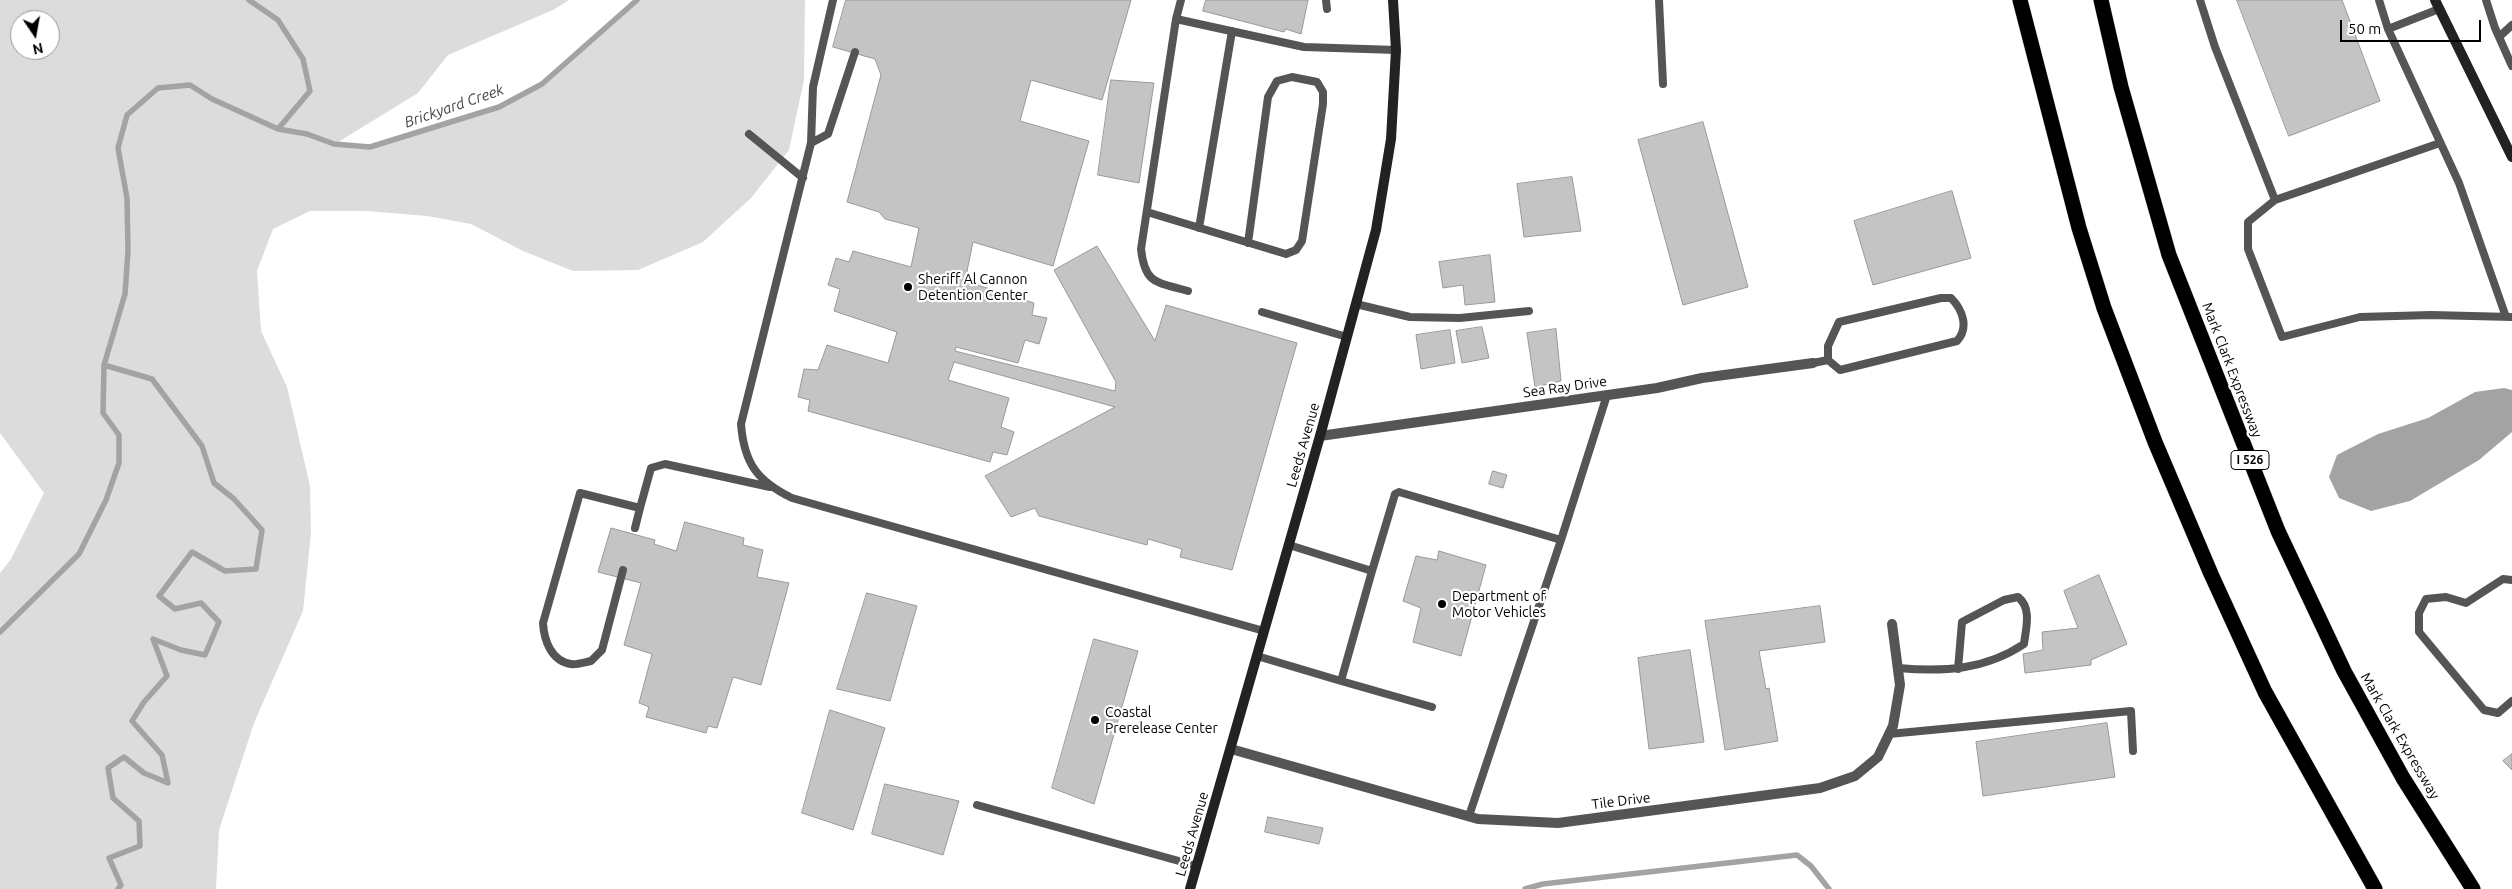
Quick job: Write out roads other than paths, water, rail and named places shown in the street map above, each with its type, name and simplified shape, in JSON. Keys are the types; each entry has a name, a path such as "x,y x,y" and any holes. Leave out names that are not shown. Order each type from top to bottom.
{"highway":[{"path":"2020,0 2079,228 2104,308 2155,442 2210,574 2265,692 2375,889"},
{"name":"Mark Clark Expressway","path":"2101,0 2121,87 2169,255 2278,531 2344,671 2403,778 2473,889"}],"street":[{"name":"Leeds Avenue","path":"1190,889 1320,436 1376,230 1391,139 1396,50 1393,0"},
{"path":"2437,4 2512,157"},
{"name":"Sea Ray Drive","path":"1320,436 1657,388 1702,378 1813,363"},
{"name":"Tile Drive","path":"1230,749 1478,819 1558,823 1820,788 1854,776 1878,757 1893,726 1900,685 1892,624"}],"lane":[{"path":"770,487 753,468 743,447 741,424 811,143 813,87 833,0"},
{"path":"1180,0 1141,249 1143,269 1154,281 1188,291"},
{"path":"1326,0 1327,9"},
{"path":"1659,0 1663,84"},
{"path":"2200,0 2215,47 2275,200"},
{"path":"2379,0 2388,29 2459,184 2509,317 2431,315 2360,317 2282,337 2248,249 2248,222 2275,200 2440,143"},
{"path":"2486,0 2512,66"},
{"path":"2388,29 2437,4"},
{"path":"1176,19 1304,47 1396,50"},
{"path":"2499,37 2512,25"},
{"path":"1199,228 1232,31"},
{"path":"811,143 828,134 855,52"},
{"path":"1147,212 1248,243 1286,254 1296,250 1302,241 1323,104 1323,92 1316,82 1292,77 1277,81 1268,97 1248,243"},
{"path":"749,134 803,178"},
{"path":"1941,298 1951,298 1958,306 1964,328 1963,334 1957,341 1840,370 1828,360 1828,346 1839,322 1941,298"},
{"path":"1356,304 1410,317 1460,318 1529,311"},
{"path":"1262,312 1347,336"},
{"path":"1813,363 1828,360"},
{"path":"1469,816 1607,395"},
{"path":"635,528 651,468 665,464 770,487 792,498 1264,631"},
{"path":"1341,681 1395,494 1399,492 1561,540"},
{"path":"623,570 602,650 591,661 570,664 555,657 544,638 543,623 580,493 640,508"},
{"path":"1289,545 1372,571"},
{"path":"2512,580 2503,579 2466,603 2446,597 2426,599 2419,613 2419,632 2484,710 2498,713 2512,701"},
{"path":"1898,668 1930,671 1958,669 1986,664 2010,654 2024,644 2027,611 2024,602 2018,597 2004,600 1962,622 1958,669"},
{"path":"1257,656 1432,707"},
{"path":"1889,734 2131,711 2133,751"},
{"path":"977,805 1197,866"}],"waterway":[{"path":"0,632 79,554 106,500 119,463 119,435 103,413 104,365 125,294 128,251 127,198 118,148 127,115 158,88 190,85 212,99 278,129 310,91 303,59 278,20 249,0"},
{"name":"Brickyard Creek","path":"278,129 307,134 334,144 370,147 499,107 542,84 637,0"},
{"path":"104,365 152,379 202,446 214,483 234,499 262,530 256,569 225,571 192,552 159,596 175,609 201,603 219,622 205,655 181,650 153,639 167,676 144,702 132,721 162,755 168,783 144,773 124,757 108,768 113,798 139,821 140,846 109,858 121,885 118,889"},
{"path":"1525,889 1543,884 1797,855 1811,866 1829,889"}],"place":[{"name":"Sheriff Al Cannon Detention Center","path":"908,287"},
{"name":"Department of Motor Vehicles","path":"1442,604"},
{"name":"Coastal Prerelease Center","path":"1095,720"}]}
